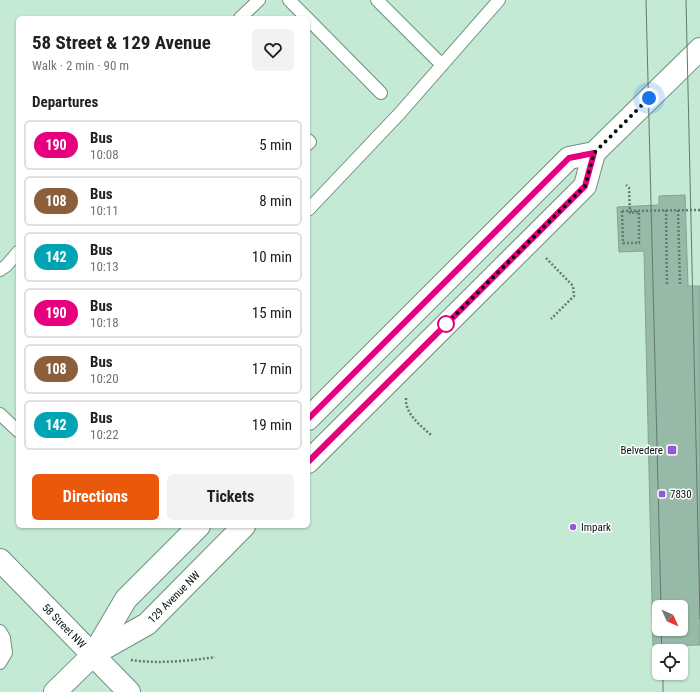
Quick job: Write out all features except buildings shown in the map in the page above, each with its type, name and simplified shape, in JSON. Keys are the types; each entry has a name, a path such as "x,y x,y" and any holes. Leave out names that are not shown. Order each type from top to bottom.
{"street":[{"path":"310,460 585,186 594,153 700,49"},
{"path":"310,417 569,158 594,153"},
{"name":"129 Avenue NW","path":"55,692 93,654 126,599 197,528"},
{"name":"129 Avenue NW","path":"93,654 147,624 242,528"},
{"name":"58 Street NW","path":"0,560 129,692"}],"lane":[{"path":"242,16 259,0"},
{"path":"289,0 304,16"},
{"path":"377,0 442,64"},
{"path":"310,208 400,113 499,0"},
{"path":"310,22 381,93"},
{"path":"2,265 16,254"},
{"path":"0,414 16,429"},
{"path":"0,631 4,638 6,653 0,663"}],"path":[{"path":"626,185 629,188 630,213 639,212 639,243 623,243 622,211 666,210 700,210"},
{"path":"666,210 667,286"},
{"path":"678,210 680,286"},
{"path":"542,255 573,286 575,292 574,296 551,320"},
{"path":"406,395 405,403 413,418 431,435"},
{"path":"130,660 144,662 215,657"}],"tram line":[{"path":"646,0 661,600"},
{"path":"686,0 700,619"},
{"path":"661,636 662,644"},
{"path":"663,680 663,692"}],"bus line":[{"name":"190","path":"310,417 569,158 594,153 585,186 310,460"}],"place":[{"name":"Belvedere","path":"672,450"},
{"name":"7830","path":"662,494"},
{"name":"Impark","path":"573,527"}],"route":[{"path":"446,324 444,326 585,186 594,153 649,98"}]}
